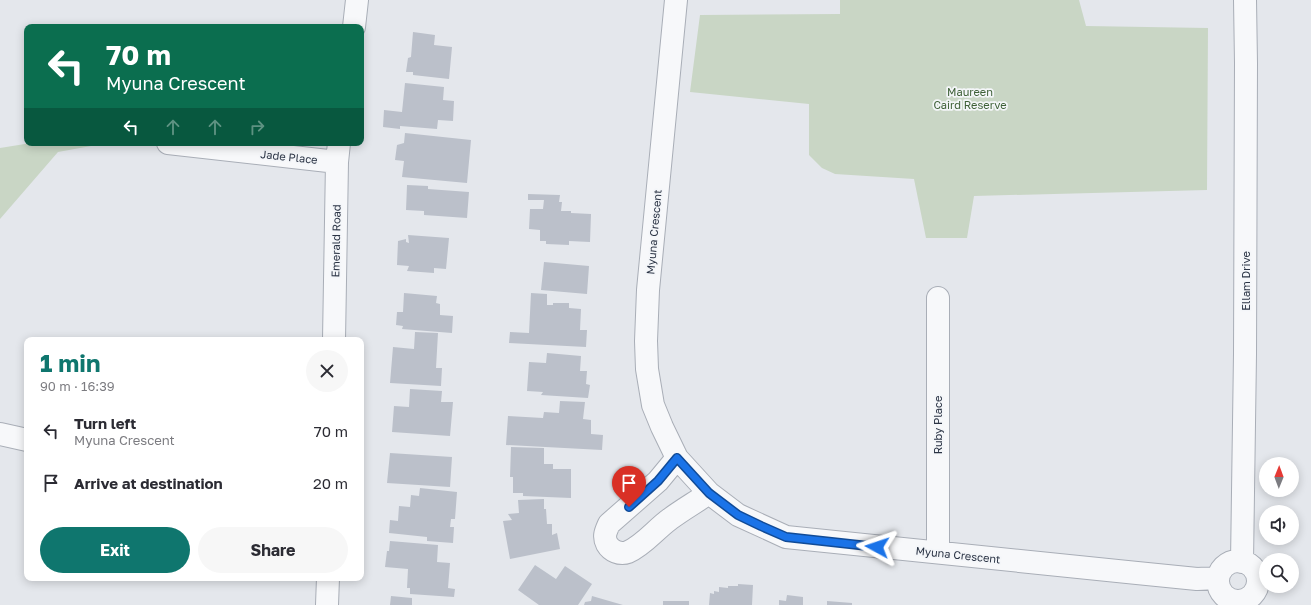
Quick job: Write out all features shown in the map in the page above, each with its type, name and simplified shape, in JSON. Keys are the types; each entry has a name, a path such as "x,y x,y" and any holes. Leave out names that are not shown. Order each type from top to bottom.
{"street":[{"path":"354,24 357,0"},
{"name":"Myuna Crescent","path":"676,0 648,290 646,341 647,369 653,405 677,458 709,493 738,515 786,537 1197,579 1218,578"},
{"name":"Ellam Drive","path":"1242,562 1245,354 1245,0"},
{"name":"Jade Place","path":"219,146 338,153"},
{"name":"Emerald Road","path":"334,337 338,153"},
{"name":"Ruby Place","path":"938,298 938,552"},
{"path":"0,434 24,439"},
{"path":"677,458 658,481 609,524 604,533 605,540 610,548 618,552 627,552 643,542 670,519 709,493"},
{"path":"1236,561 1248,564 1253,568 1258,580 1255,591 1239,603 1223,594 1220,589 1218,578 1224,566 1236,561"},
{"path":"327,605 328,581"}],"green space":[{"name":"Maureen Caird Reserve","path":"840,0 1079,0 1086,26 1208,28 1207,190 974,196 967,238 926,238 914,179 835,174 822,168 809,155 809,104 690,92 700,15 840,14"},
{"path":"24,144 24,146 91,146 58,152 0,219 0,148"}],"building":[{"path":"413,32 435,35 434,45 452,47 449,79 413,75 413,72 406,72 408,58 411,57"},
{"path":"405,83 444,87 443,100 454,101 453,121 438,120 437,129 400,126 400,129 383,127 384,110 402,112"},
{"path":"405,133 471,140 467,183 402,177 404,161 395,160 397,145 404,143"},
{"path":"407,185 428,186 428,189 469,192 467,218 424,215 424,211 406,210"},
{"path":"528,194 560,195 559,202 562,202 561,211 591,214 590,242 569,241 569,245 546,244 546,241 540,241 540,230 529,229 530,209 543,209 544,200 528,200"},
{"path":"408,235 449,238 446,269 434,268 434,273 407,271 409,266 397,265 398,241 406,239 406,242 409,243"},
{"path":"544,262 589,266 587,294 541,290"},
{"path":"404,293 437,296 436,303 440,304 440,315 453,316 452,333 402,329 403,326 396,325 397,312 403,312"},
{"path":"531,293 547,294 547,305 553,305 553,303 569,303 569,308 581,309 580,330 587,330 586,347 509,343 510,332 529,333"},
{"path":"415,332 438,333 436,368 442,368 441,386 390,383 393,347 414,349"},
{"path":"547,353 581,356 580,371 587,371 586,384 590,385 588,398 541,395 543,392 527,391 529,362 546,363"},
{"path":"410,389 442,391 441,402 453,402 450,436 392,432 394,406 409,407"},
{"path":"560,401 585,402 583,419 591,420 591,434 603,435 602,450 506,445 508,416 543,418 544,412 559,413"},
{"path":"511,447 544,448 544,464 553,464 553,469 571,469 571,498 523,496 523,493 513,493 513,477 510,477"},
{"path":"390,453 452,457 450,487 387,483"},
{"path":"420,488 457,492 455,519 451,519 450,527 454,527 453,543 427,541 427,537 389,533 390,520 398,521 399,506 410,507 411,495 419,496"},
{"path":"544,499 547,524 552,524 552,535 557,533 560,549 510,559 503,521 512,520 508,514 519,513 518,500"},
{"path":"390,541 438,545 437,562 450,563 448,588 455,589 454,597 410,594 410,588 407,588 408,569 385,567"},
{"path":"535,565 556,579 565,566 592,584 578,605 539,605 518,590"},
{"path":"738,584 753,585 752,605 709,605 710,593 714,594 714,591 719,592 719,587 728,588 728,586 738,586"},
{"path":"787,595 803,597 803,605 779,605 779,600 786,601"},
{"path":"391,596 412,598 412,605 390,605"},
{"path":"592,596 623,605 584,605 585,602 591,601"},
{"path":"663,601 689,601 689,605 663,605"},
{"path":"827,601 852,603 852,605 827,605"}],"route":[{"path":"629,507 658,481 677,458 709,493 738,515 761,526 786,537 877,547"}]}
